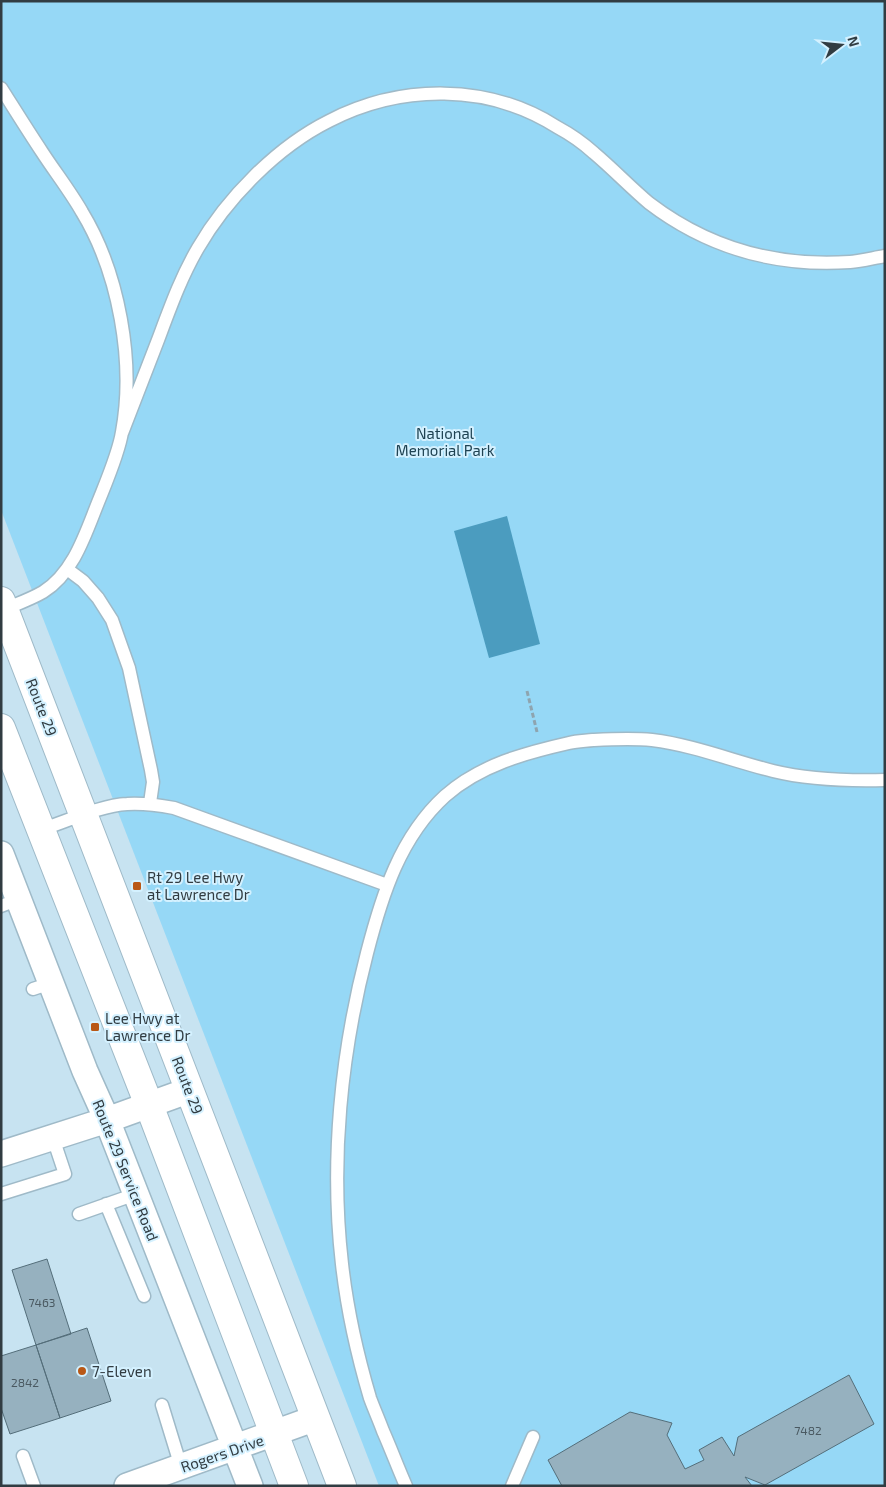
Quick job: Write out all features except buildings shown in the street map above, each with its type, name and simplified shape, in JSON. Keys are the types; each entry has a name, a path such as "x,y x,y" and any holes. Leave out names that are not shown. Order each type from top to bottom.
{"main road":[{"name":"Route 29","path":"3,605 342,1486"},
{"path":"1,728 149,1105 294,1486"}],"street":[{"name":"Route 29 Service Road","path":"1,854 10,902 42,986 85,1071 107,1120 250,1486"},
{"path":"1,1154 107,1120 190,1090"},
{"name":"Rogers Drive","path":"136,1484 316,1418"}],"lane":[{"path":"1,88 83,212 102,251 116,292 125,343 126,398 122,433"},
{"path":"3,605 43,592 67,569 81,542 107,480 122,433 178,287 199,247 224,211 252,178 288,146 328,121 363,106 400,96 443,92 480,96 520,108 556,126 591,150 649,202 686,227 725,245 767,258 811,263 853,262 885,256"},
{"path":"67,569 84,581 112,620 129,668 152,770 153,782 150,803"},
{"path":"406,1486 371,1400 352,1331 342,1265 337,1200 338,1132 345,1060 358,987 379,908 387,885 406,844 422,820 447,795 477,774 511,758 573,742 615,738 654,741 710,753 798,776 844,781 885,780"},
{"path":"40,830 125,804 150,803 174,808 387,885"},
{"path":"1,1194 65,1174 53,1138"},
{"path":"79,1214 136,1194"},
{"path":"106,1204 144,1296"},
{"path":"162,1405 181,1467"},
{"path":"512,1486 533,1437"},
{"path":"23,1456 34,1486"}],"path":[{"path":"527,691 534,724"}],"green space":[{"name":"National Memorial Park","path":"1,1 885,1 885,1486 379,1486 1,510"}],"shaded area":[{"path":"507,516 540,644 489,658 454,531"}],"place":[{"name":"Rt 29 Lee Hwy at Lawrence Dr","path":"137,886"},
{"name":"Lee Hwy at Lawrence Dr","path":"95,1027"},
{"name":"7-Eleven","path":"82,1371"}]}
